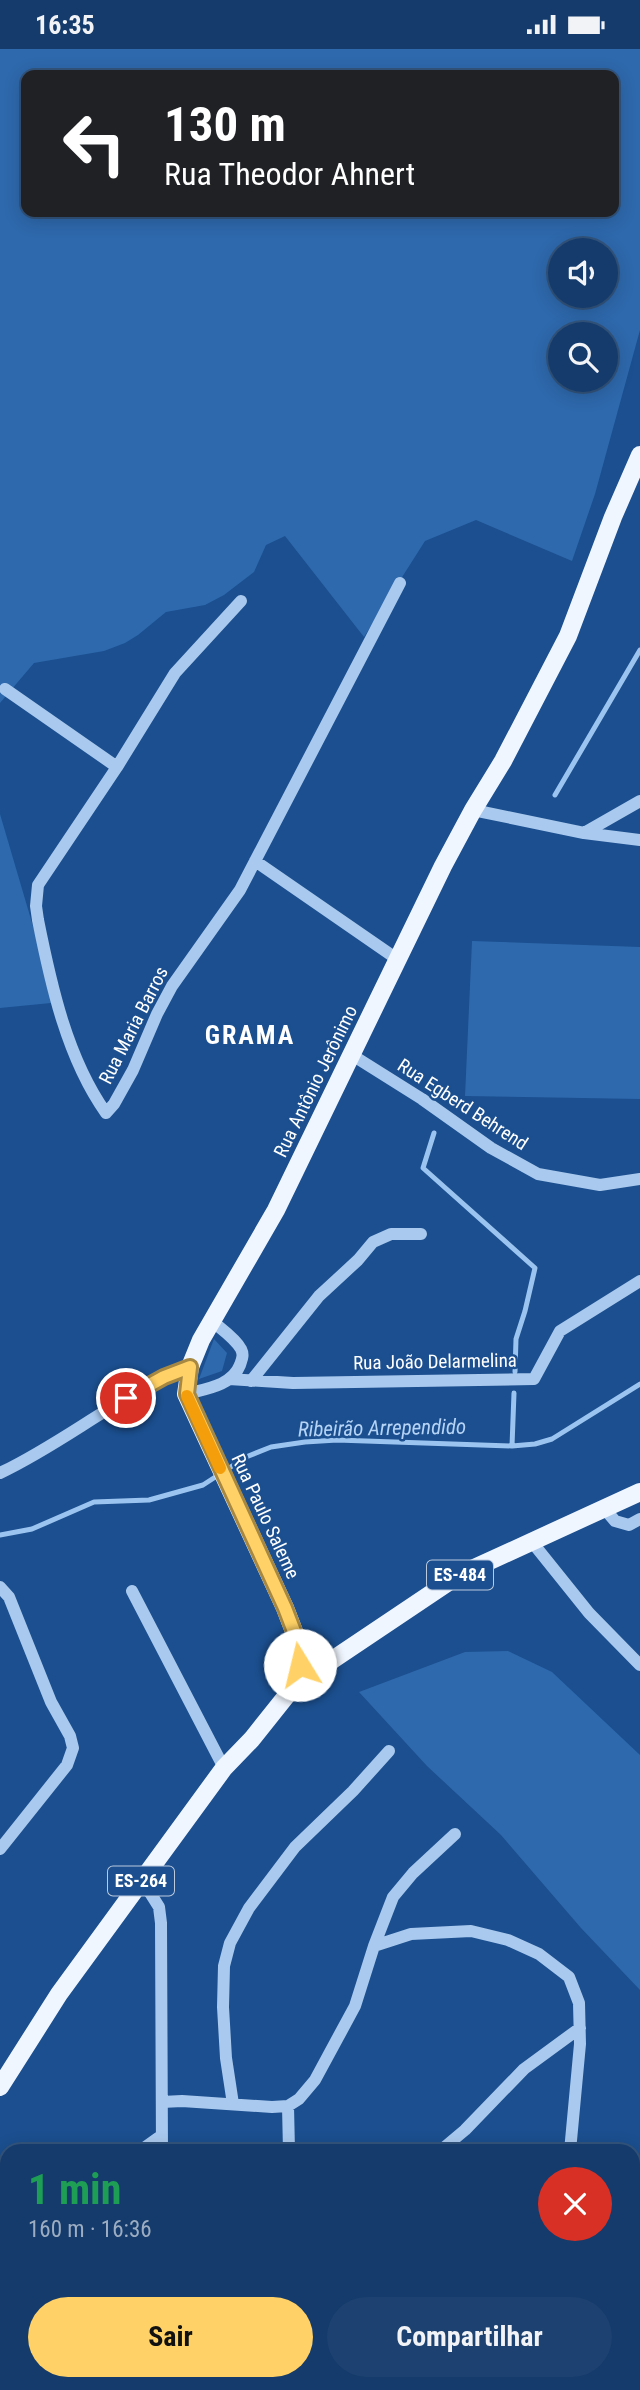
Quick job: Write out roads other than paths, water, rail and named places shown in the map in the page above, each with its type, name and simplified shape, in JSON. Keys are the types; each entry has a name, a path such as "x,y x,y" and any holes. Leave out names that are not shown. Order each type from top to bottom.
{"main road":[{"name":"Rua Antônio Jerônimo","path":"190,1367 201,1340 276,1210 397,959 473,810 503,761 568,636 640,455"},
{"path":"187,1394 190,1367"},
{"name":"Rua Paulo Saleme","path":"187,1394 285,1608 300,1647 300,1665 295,1685"},
{"name":"ES-484","path":"295,1685 459,1575 640,1492"},
{"name":"ES-264","path":"0,2087 59,1993 224,1768 252,1739 295,1685"}],"street":[{"name":"Rua Maria Barros","path":"241,601 175,673 117,767 43,875 36,896 43,944 64,1021 81,1073 106,1113 133,1070 172,986 240,890 400,583"},
{"path":"5,689 117,767"},
{"path":"584,833 640,801"},
{"path":"473,810 584,833 640,840"},
{"path":"255,861 397,959"},
{"name":"Rua Egberd Behrend","path":"352,1055 422,1099 491,1148 538,1174 600,1185 640,1179"},
{"path":"251,1381 320,1296 373,1242 391,1234 421,1234"},
{"name":"Rua João Delarmelina","path":"229,1379 306,1383 534,1379 560,1331 640,1280"},
{"path":"187,1394 229,1379 238,1370 243,1354 235,1341 212,1321"},
{"path":"0,1473 93,1420 142,1388 190,1367"},
{"path":"604,1508 615,1521 629,1525 640,1519"},
{"path":"532,1542 589,1613 640,1665"},
{"path":"0,1587 9,1597 51,1702 70,1735 73,1748 68,1765 0,1849"},
{"path":"132,1591 224,1768"},
{"path":"233,2104 226,2058 223,2007 224,1966 230,1943 249,1908 295,1847 353,1791 389,1751"},
{"path":"162,2102 288,2106 299,2099 315,2080 355,2007 393,1897 413,1873 455,1834"},
{"path":"142,1880 159,1907 163,2010 162,2144"},
{"path":"374,1946 411,1934 471,1931 508,1940 539,1954 569,1977 579,2003 580,2028 571,2144"},
{"path":"448,2144 524,2069 580,2028"},
{"path":"288,2106 289,2144"},
{"path":"150,2144 161,2136"}],"waterway":[{"path":"555,795 640,650"},
{"path":"434,1133 423,1168 535,1268 516,1339 515,1372"},
{"name":"Ribeirão Arrependido","path":"0,1535 32,1529 94,1502 149,1500 203,1485 246,1457 271,1447 337,1440 512,1446 535,1444 552,1439 640,1384"},
{"path":"512,1446 514,1393"}],"district":[{"name":"GRAMA","path":"250,1035"}]}
